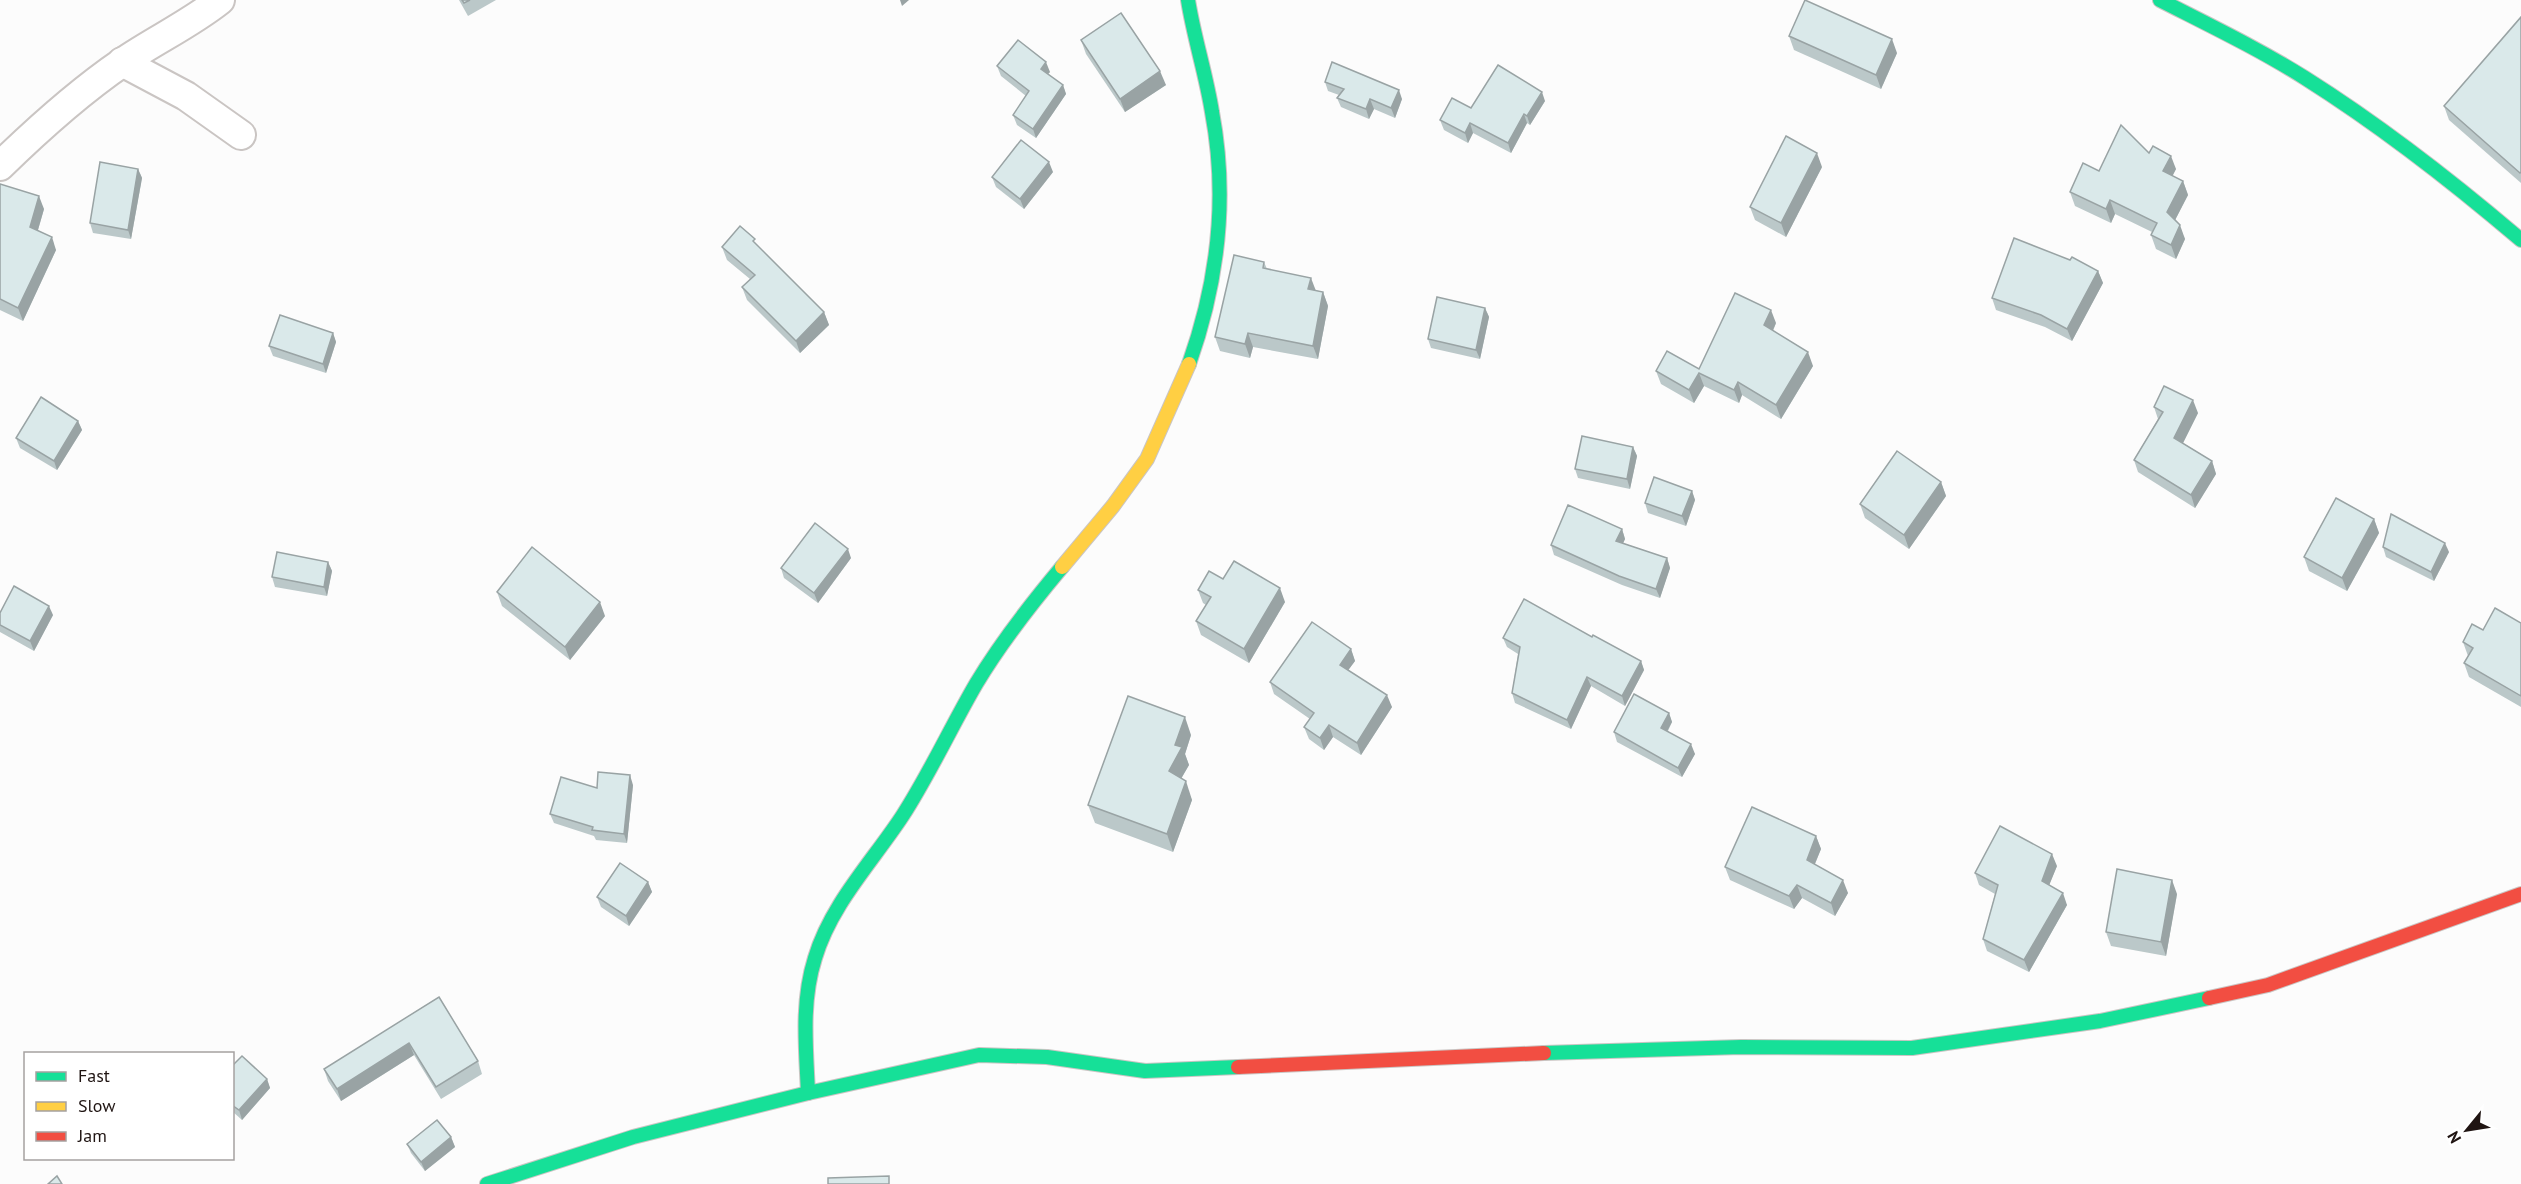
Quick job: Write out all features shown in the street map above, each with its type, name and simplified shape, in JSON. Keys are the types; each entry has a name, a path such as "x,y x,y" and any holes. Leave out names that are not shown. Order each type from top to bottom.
{"street":[{"path":"0,166 40,127 122,62 205,12 220,0"},
{"path":"808,1093 806,1022 809,978 822,936 921,784 1001,645 1033,601 1148,457 1186,375 1201,330 1212,280 1219,233 1220,173 1209,91 1194,37 1188,0"},
{"path":"2160,0 2231,36 2323,89 2399,142 2521,240"},
{"path":"122,62 186,96 241,135"},
{"path":"487,1184 633,1137 808,1093 979,1055 1047,1057 1144,1071 1479,1054 1741,1047 1912,1048 2100,1021 2268,985 2521,894"}],"building":[{"path":"1805,0 1892,39 1876,75 1789,36"},
{"path":"1121,13 1160,71 1120,99 1081,40"},
{"path":"2521,17 2521,172 2520,173 2444,106"},
{"path":"1018,40 1046,62 1041,69 1063,85 1033,129 1013,115 1029,91 997,66"},
{"path":"1332,62 1399,90 1391,108 1370,99 1366,109 1337,98 1344,89 1325,82"},
{"path":"1498,65 1542,92 1527,116 1524,114 1508,143 1470,123 1465,133 1440,120 1452,98 1471,108"},
{"path":"2121,125 2149,153 2153,146 2171,156 2163,171 2183,181 2167,212 2180,225 2171,245 2151,235 2157,223 2110,200 2106,209 2070,192 2083,163 2099,171"},
{"path":"1786,136 1817,153 1781,223 1750,207"},
{"path":"1021,140 1049,162 1020,199 992,177"},
{"path":"100,162 138,169 128,230 90,223"},
{"path":"0,184 39,196 30,227 52,237 18,308 0,299"},
{"path":"740,226 824,312 796,341 742,287 755,275 722,247"},
{"path":"2014,238 2070,260 2072,257 2098,271 2067,329 2041,315 1992,298"},
{"path":"1234,255 1264,262 1263,268 1311,278 1308,289 1323,292 1313,346 1248,333 1245,344 1215,337"},
{"path":"1735,293 1771,310 1764,325 1808,352 1776,405 1738,382 1734,390 1699,373 1689,390 1656,371 1667,351 1699,369"},
{"path":"1437,297 1485,308 1476,350 1428,339"},
{"path":"280,315 333,333 323,364 269,346"},
{"path":"2164,386 2193,400 2174,438 2212,461 2191,495 2134,460 2163,412 2154,407"},
{"path":"41,397 78,421 54,461 16,438"},
{"path":"1582,436 1633,447 1627,479 1575,469"},
{"path":"1897,451 1941,482 1904,535 1860,504"},
{"path":"1654,477 1692,491 1682,516 1645,503"},
{"path":"2336,498 2374,519 2342,578 2304,557"},
{"path":"1568,505 1622,529 1616,541 1667,558 1656,589 1619,576 1551,545"},
{"path":"2391,514 2445,543 2431,572 2383,547"},
{"path":"815,523 848,549 814,593 781,568"},
{"path":"532,547 600,602 565,647 497,592"},
{"path":"277,552 328,562 324,587 272,577"},
{"path":"1234,561 1280,588 1244,649 1196,621 1211,597 1198,590 1209,571 1223,579"},
{"path":"14,586 49,606 30,641 0,625 0,613"},
{"path":"1524,599 1641,661 1622,696 1587,677 1567,720 1512,693 1520,647 1503,638"},
{"path":"2495,608 2521,623 2521,696 2464,663 2473,648 2463,642 2472,624 2483,630"},
{"path":"1312,622 1351,649 1340,665 1387,695 1357,743 1329,725 1320,738 1304,727 1314,713 1270,682"},
{"path":"1634,694 1669,713 1661,728 1691,744 1678,768 1614,732"},
{"path":"1128,696 1185,717 1175,745 1182,747 1169,771 1186,781 1167,834 1088,805"},
{"path":"598,772 630,775 624,834 592,830 593,827 550,814 561,777 597,788"},
{"path":"1752,807 1816,836 1807,860 1843,880 1831,903 1797,885 1789,896 1725,867"},
{"path":"2000,826 2052,854 2042,881 2063,893 2024,960 1983,939 1998,885 1975,873"},
{"path":"620,863 648,882 626,916 597,897"},
{"path":"2117,869 2172,880 2161,942 2106,932"},
{"path":"439,997 478,1061 436,1087 409,1043 337,1089 324,1069"},
{"path":"242,1056 267,1079 239,1110 234,1106 234,1064"},
{"path":"437,1120 451,1137 421,1162 407,1144"},
{"path":"57,1176 62,1184 48,1184"},
{"path":"889,1176 889,1184 828,1184 828,1178"}],"traffic: fast":[{"path":"1188,0 1212,112 1219,176 1217,239 1213,271 1207,302 1189,364"},
{"path":"2160,0 2270,57 2333,96 2416,155 2521,240"},
{"path":"808,1093 806,1042 808,991 815,958 831,919 913,799 986,668 1062,567"},
{"path":"1544,1053 1741,1047 1912,1048 2100,1021 2209,998"},
{"path":"487,1184 633,1137 808,1093 979,1055 1047,1057 1145,1071 1238,1067"}],"traffic: slow":[{"path":"1062,567 1113,506 1147,459 1189,364"}],"traffic: jam":[{"path":"2209,998 2268,985 2521,894"},
{"path":"1238,1067 1544,1053"}]}
